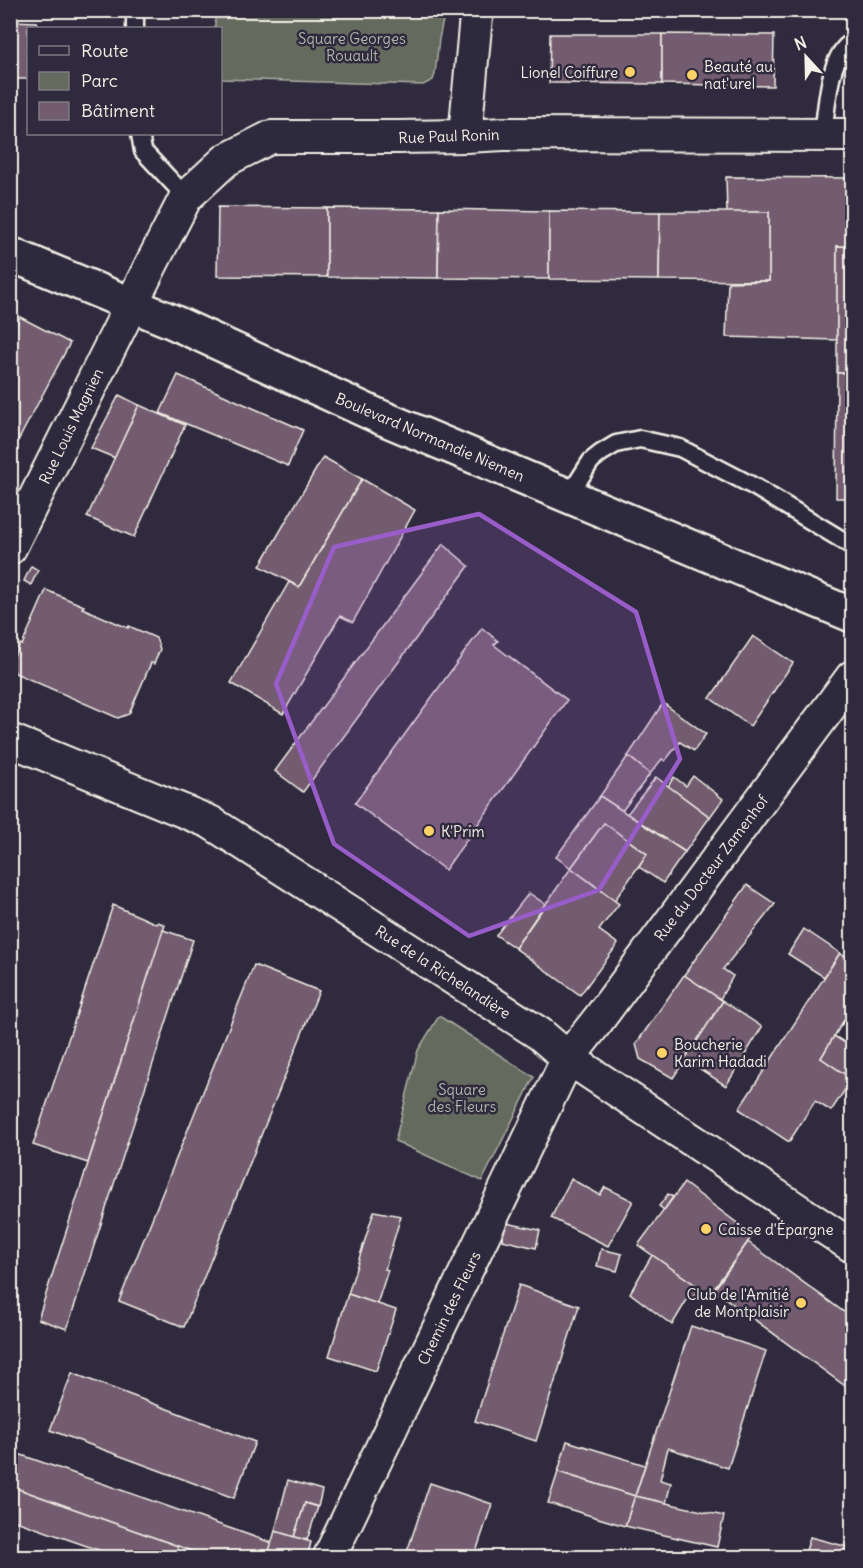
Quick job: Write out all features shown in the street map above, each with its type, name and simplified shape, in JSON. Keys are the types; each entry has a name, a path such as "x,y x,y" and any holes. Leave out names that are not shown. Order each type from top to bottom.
{"street":[{"path":"465,136 476,16 479,10"},
{"name":"Rue Paul Ronin","path":"131,304 186,197 226,160 271,137 838,134"},
{"name":"Boulevard Normandie Niemen","path":"10,254 182,325 378,416 852,615"},
{"name":"Rue Louis Magnien","path":"10,548 131,304"},
{"name":"Rue du Docteur Zamenhof","path":"568,1058 852,677"},
{"name":"Rue de la Richelandière","path":"10,740 210,822 540,1034 568,1058 852,1246"},
{"name":"Chemin des Fleurs","path":"329,1557 568,1058"}],"lane":[{"path":"135,10 135,27"},
{"path":"838,134 832,70 847,45 852,42"},
{"path":"140,135 142,151 186,197"},
{"path":"568,496 591,461 616,444 639,439 680,448 755,488 852,546"}],"highlighted area":[{"path":"479,514 636,612 680,759 599,890 469,936 334,844 276,684 334,547"}],"green space":[{"name":"Square Georges Rouault","path":"215,10 445,11 435,74 433,80 423,85 222,79 222,27 215,27"},
{"name":"Square des Fleurs","path":"439,1016 534,1077 482,1181 395,1141 418,1050"}],"building":[{"path":"10,21 37,22 37,27 27,27 27,79 10,79"},
{"path":"550,34 662,34 662,84 549,83"},
{"path":"662,34 774,35 773,86 662,84"},
{"path":"726,177 852,178 852,247 837,246 837,340 726,337 728,282 769,281 769,212 727,213"},
{"path":"218,207 327,208 327,277 217,276"},
{"path":"327,208 439,209 438,278 327,277"},
{"path":"439,209 549,211 549,279 438,278"},
{"path":"549,211 660,212 659,280 549,279"},
{"path":"660,212 769,212 769,281 659,280"},
{"path":"837,246 852,247 852,373 837,373"},
{"path":"20,317 70,343 10,456 10,336"},
{"path":"837,373 852,373 852,498 836,498"},
{"path":"178,375 303,430 288,466 160,413"},
{"path":"119,395 139,405 115,458 91,448"},
{"path":"139,405 185,425 134,537 87,517"},
{"path":"323,457 362,479 299,587 260,566"},
{"path":"362,479 415,510 353,622 340,616 283,714 231,683 289,582 299,587"},
{"path":"443,544 469,566 303,792 275,771"},
{"path":"31,566 38,570 31,585 24,581"},
{"path":"46,590 84,606 82,608 156,638 160,649 154,664 151,663 129,714 118,718 15,673 11,662 20,644 22,645"},
{"path":"482,628 498,641 494,645 567,700 445,870 355,803"},
{"path":"753,636 793,663 750,726 710,698"},
{"path":"663,703 706,734 694,751 680,742 665,761 662,759 650,774 628,756"},
{"path":"628,756 650,774 622,811 600,796"},
{"path":"693,776 723,799 710,817 668,786 674,777 686,786"},
{"path":"656,777 710,817 685,852 627,814"},
{"path":"600,796 685,852 663,883 639,867 647,854 604,823 571,868 556,857"},
{"path":"604,823 647,854 615,900 571,868"},
{"path":"571,868 619,904 599,930 618,944 580,995 515,948"},
{"path":"747,885 775,904 723,969 733,976 720,999 684,975"},
{"path":"529,893 545,904 515,948 496,935"},
{"path":"113,905 157,924 158,922 165,925 88,1163 33,1145"},
{"path":"804,929 840,953 824,977 788,954"},
{"path":"163,930 193,940 67,1329 38,1319"},
{"path":"840,953 852,962 852,1007 821,1058 852,1079 831,1111 815,1101 789,1142 739,1109"},
{"path":"254,965 319,991 184,1327 119,1301"},
{"path":"684,975 723,1001 673,1078 640,1059 636,1044"},
{"path":"723,1001 762,1027 726,1086 685,1059"},
{"path":"852,1007 852,1021 842,1024"},
{"path":"834,1036 852,1047 852,1079 821,1058"},
{"path":"571,1179 600,1195 605,1187 633,1201 608,1246 551,1218"},
{"path":"684,1183 753,1235 709,1295 638,1245"},
{"path":"668,1194 673,1197 664,1210 659,1206"},
{"path":"374,1211 401,1216 377,1304 348,1294"},
{"path":"506,1223 540,1230 536,1248 502,1240"},
{"path":"748,1242 852,1318 852,1391 714,1290"},
{"path":"601,1249 622,1254 617,1271 597,1266"},
{"path":"652,1255 700,1288 692,1300 688,1298 672,1325 630,1293"},
{"path":"519,1285 579,1306 536,1441 475,1421"},
{"path":"348,1294 396,1310 376,1371 329,1356"},
{"path":"691,1326 766,1351 728,1468 668,1448 660,1480 671,1483 666,1503 635,1496"},
{"path":"72,1373 255,1442 234,1498 50,1430"},
{"path":"567,1441 645,1465 635,1496 558,1472"},
{"path":"10,1451 272,1543 267,1558 211,1558 10,1486"},
{"path":"558,1472 635,1496 625,1526 548,1503"},
{"path":"288,1480 322,1490 318,1507 305,1503 294,1537 275,1531"},
{"path":"430,1483 492,1504 474,1558 405,1558"},
{"path":"10,1486 178,1546 174,1558 121,1558 10,1519"},
{"path":"635,1496 724,1516 717,1547 625,1526"},
{"path":"305,1503 318,1507 307,1540 294,1537"},
{"path":"275,1531 311,1542 307,1558 267,1558"},
{"path":"810,1537 852,1548 852,1558 804,1558"}],"place":[{"name":"Lionel Coiffure","path":"630,72"},
{"name":"Beauté au nat'urel","path":"692,75"},
{"name":"K'Prim","path":"429,831"},
{"name":"Boucherie Karim Hadadi","path":"662,1053"},
{"name":"Caisse d'Épargne","path":"706,1229"},
{"name":"Club de l'Amitié de Montplaisir","path":"801,1303"}]}
